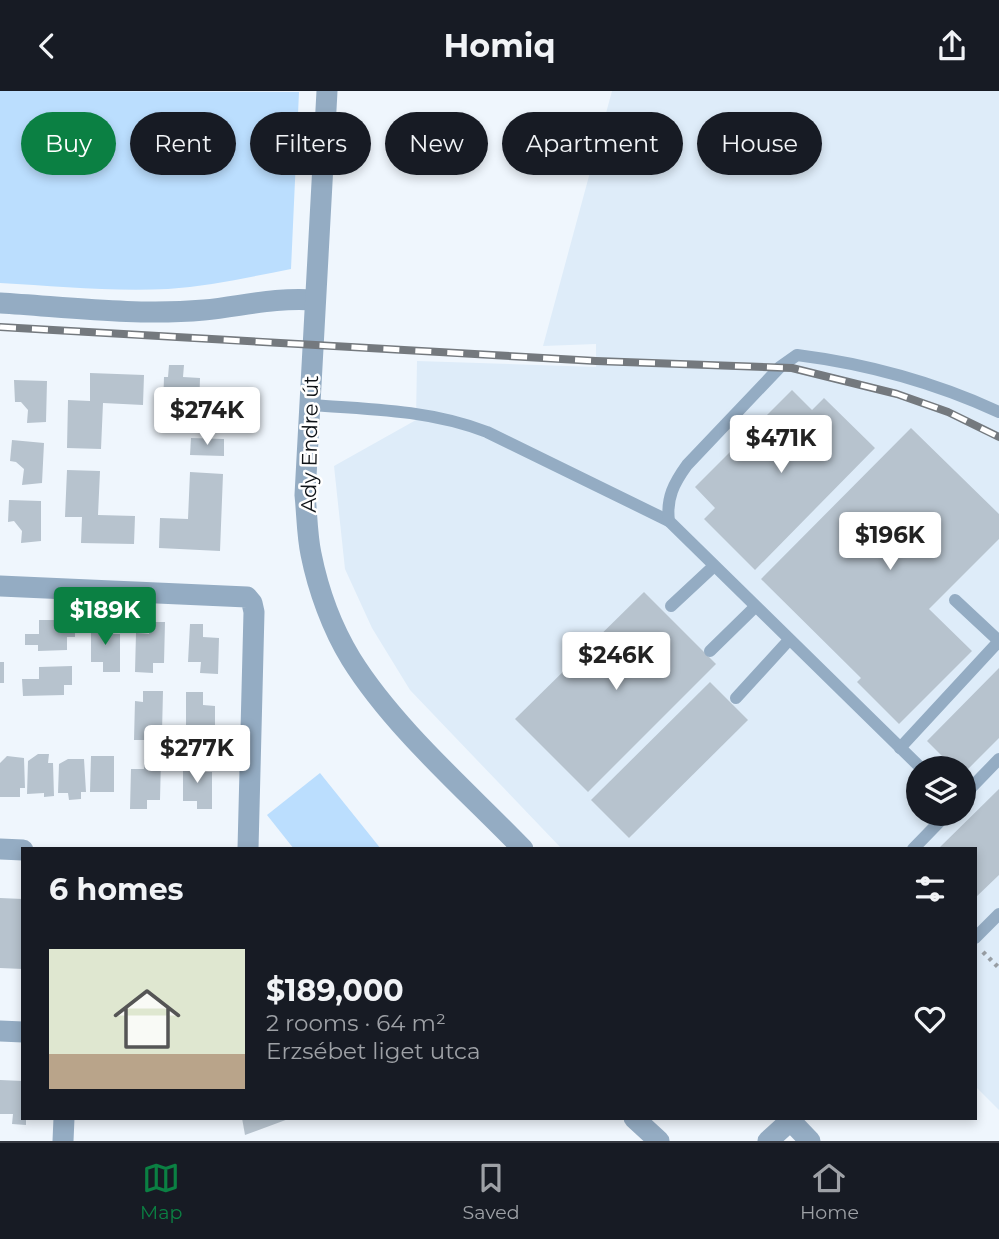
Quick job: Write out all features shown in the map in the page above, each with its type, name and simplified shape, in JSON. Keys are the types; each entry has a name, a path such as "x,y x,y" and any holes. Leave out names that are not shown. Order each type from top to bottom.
{"street":[{"name":"Ady Endre út","path":"327,91 305,495 311,553 328,608 349,656 368,684 405,728 521,847"},
{"path":"0,303 148,312 204,310 286,297 315,300"},
{"path":"0,586 247,597 254,612 248,847"},
{"path":"0,849 21,850"},
{"path":"0,1031 21,1032"},
{"path":"63,1141 64,1120"},
{"path":"636,1120 659,1141"},
{"path":"768,1141 789,1120"},
{"path":"791,1120 810,1141"}],"lane":[{"path":"669,521 669,496 675,481 687,465 780,367 797,355 846,362 898,375 953,391 999,412"},
{"path":"310,405 417,412 464,423 669,521 909,756"},
{"path":"671,606 714,566"},
{"path":"900,748 999,641 955,600"},
{"path":"710,651 755,607"},
{"path":"736,698 789,640"},
{"path":"976,783 999,759"},
{"path":"915,847 935,826"},
{"path":"977,936 999,914"}],"path":[{"path":"977,946 999,968"}],"shaded area":[{"path":"0,91 299,92 298,112 250,112 250,175 295,175 291,269 168,289 105,289 0,283"},
{"path":"612,91 999,91 999,1110 977,1088 977,847 560,847 410,690 372,628 345,569 334,466 416,420 417,361 596,367 596,344 543,346 589,175 683,175 683,112 606,112"},
{"path":"320,773 379,847 292,847 267,815"}],"building":[{"path":"169,365 184,365 183,377 200,378 199,409 163,407 164,377 168,377"},
{"path":"90,373 144,375 143,405 103,403 101,449 67,448 68,400 90,401"},
{"path":"14,380 47,381 46,422 27,423 28,410 21,402 15,402"},
{"path":"792,390 812,410 824,398 875,448 755,570 704,519 715,508 695,487"},
{"path":"911,428 999,514 999,539 929,609 972,651 899,724 857,682 861,678 761,579"},
{"path":"191,438 224,439 224,456 190,455"},
{"path":"12,440 44,443 42,483 22,485 24,469 16,462 10,461"},
{"path":"67,470 100,471 98,515 135,516 134,544 81,543 82,517 65,517"},
{"path":"190,472 223,474 220,551 159,548 160,518 188,519"},
{"path":"9,500 41,501 41,541 21,543 22,531 14,521 8,522"},
{"path":"644,592 716,664 588,792 515,719"},
{"path":"39,620 75,620 75,637 67,637 67,650 38,651 38,645 25,645 25,634 39,634"},
{"path":"91,620 108,620 108,634 120,634 120,672 103,672 103,662 91,662"},
{"path":"150,622 165,622 164,663 153,663 153,673 135,672 136,633 149,634"},
{"path":"190,624 203,624 203,637 219,638 218,674 200,673 201,662 188,662"},
{"path":"0,662 4,662 4,683 0,683"},
{"path":"72,666 72,685 64,685 64,695 23,696 22,679 39,679 39,667"},
{"path":"999,668 999,738 976,761 976,756 942,756 927,741"},
{"path":"710,682 748,720 629,838 591,800"},
{"path":"143,691 163,691 162,732 151,731 151,740 134,740 135,701 143,702"},
{"path":"186,692 203,692 203,705 215,706 215,741 199,741 199,734 186,733"},
{"path":"38,754 49,754 48,763 53,763 54,796 44,797 44,793 27,794 28,761"},
{"path":"7,756 24,758 25,788 20,788 20,797 0,797 0,763"},
{"path":"91,756 114,756 114,792 90,792"},
{"path":"68,759 84,759 86,792 81,792 81,799 69,800 68,793 58,793 59,764"},
{"path":"144,759 161,759 160,800 147,800 147,809 130,809 131,769 144,769"},
{"path":"183,760 198,760 198,772 212,772 212,809 197,809 197,801 183,801"},
{"path":"999,789 999,875 977,896 977,847 940,847 961,826 976,826 976,812"},
{"path":"0,898 21,899 21,969 0,968"},
{"path":"0,1080 21,1081 21,1120 26,1120 26,1125 12,1124 13,1114 0,1114"},
{"path":"242,1120 286,1120 245,1135"}],"railway":[{"path":"0,327 596,361 792,368 897,394 948,412 999,437"}]}
